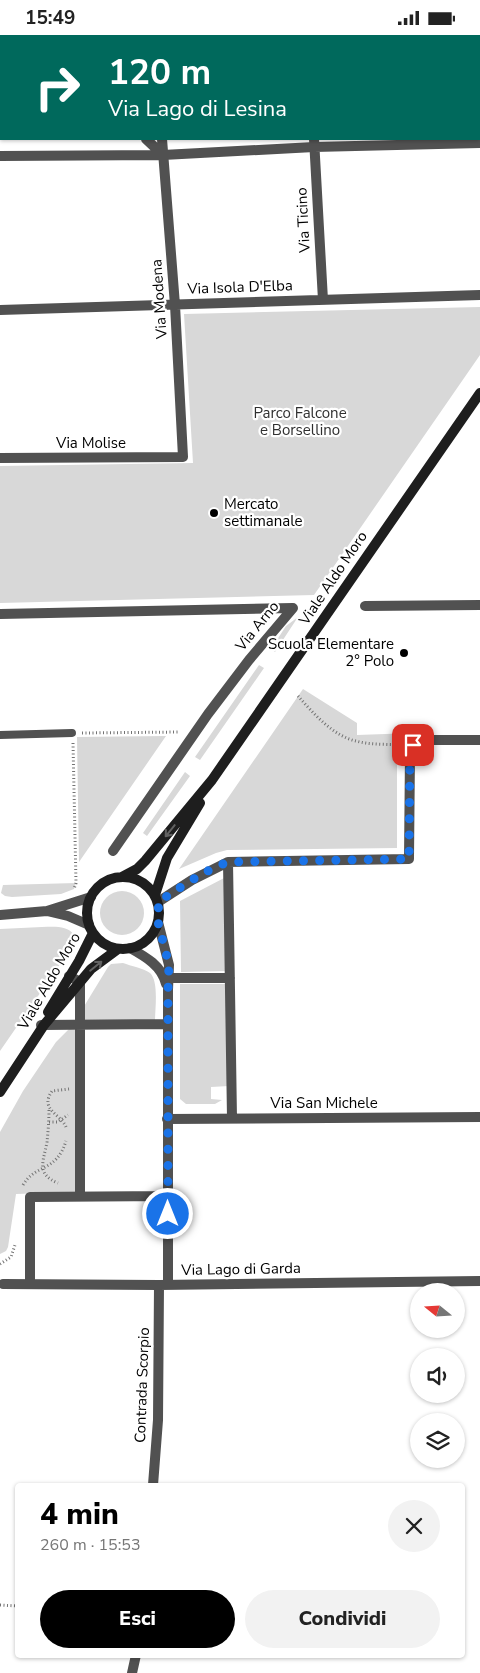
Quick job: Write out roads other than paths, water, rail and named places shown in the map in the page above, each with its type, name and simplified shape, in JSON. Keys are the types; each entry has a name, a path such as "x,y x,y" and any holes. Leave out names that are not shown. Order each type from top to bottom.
{"main road":[{"name":"Viale Aldo Moro","path":"158,922 156,898 167,858 212,780 480,393"},
{"name":"Viale Aldo Moro","path":"130,949 118,949 108,946 100,941 91,929 88,906 91,897 96,889 104,883 122,877 137,869 212,780"},
{"path":"122,877 144,883 156,898"},
{"path":"130,949 137,947 148,939 158,922"},
{"name":"Viale Aldo Moro","path":"0,1092 42,1025 69,977 91,929"},
{"name":"Viale Aldo Moro","path":"42,1025 91,969 118,949"}],"street":[{"path":"147,140 163,155"},
{"name":"Via Modena","path":"162,140 175,305 183,457"},
{"path":"0,156 163,155 314,143 480,143"},
{"name":"Via Ticino","path":"314,143 322,300"},
{"name":"Via Isola D'Elba","path":"0,310 480,295"},
{"name":"Via Molise","path":"0,458 183,457"},
{"path":"365,606 480,605"},
{"name":"Via Arno","path":"0,614 293,608 249,660 196,731 113,851"},
{"path":"156,898 228,862 409,859 410,752 413,745 417,741 422,740 480,740"},
{"path":"228,862 232,1119"},
{"path":"0,915 47,911 91,897"},
{"path":"47,911 68,917 91,929"},
{"name":"Contrada Scorpio","path":"152,1483 158,1410 168,1197 167,978 169,965 158,922"},
{"path":"130,949 146,957 167,978 230,977"},
{"path":"69,977 80,982 80,1196"},
{"path":"42,1025 168,1024"},
{"name":"Via San Michele","path":"168,1119 480,1117"},
{"path":"30,1284 30,1197 168,1197"},
{"name":"Via Lago di Garda","path":"3,1283 164,1285 480,1281"},
{"path":"132,1673 135,1658"}],"lane":[{"path":"0,735 72,733"}],"place":[{"name":"Mercato settimanale","path":"214,513"},
{"name":"Scuola Elementare 2° Polo","path":"404,653"}],"park label":[{"name":"Parco Falcone e Borsellino","path":"300,422"}]}
